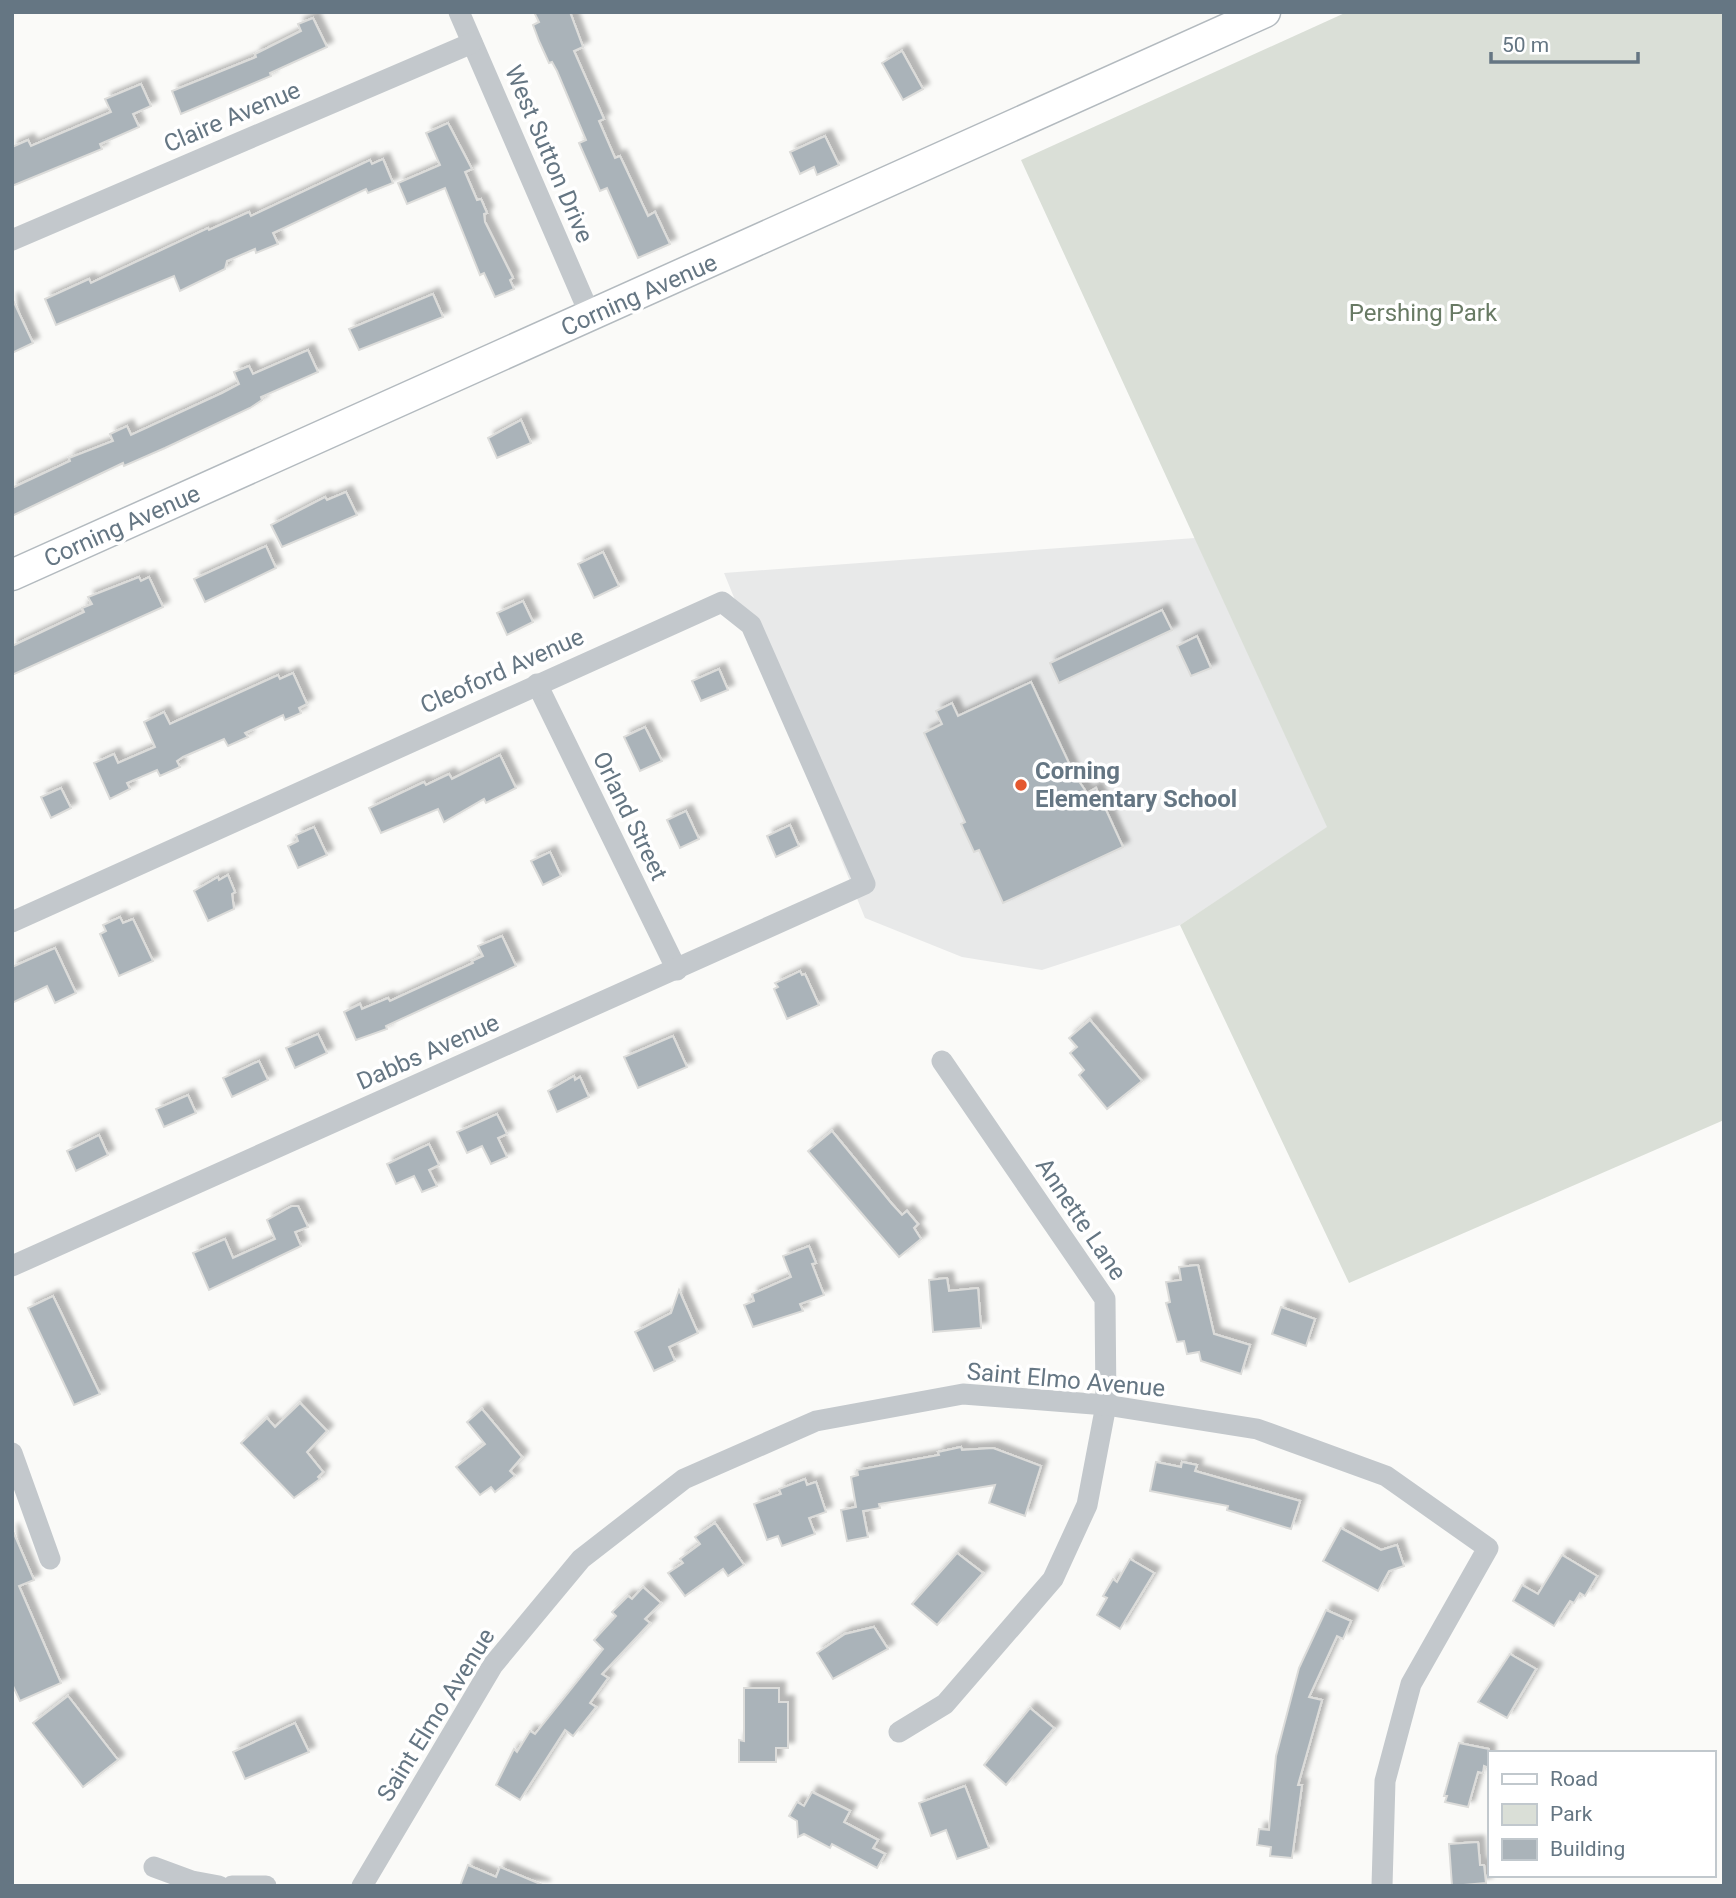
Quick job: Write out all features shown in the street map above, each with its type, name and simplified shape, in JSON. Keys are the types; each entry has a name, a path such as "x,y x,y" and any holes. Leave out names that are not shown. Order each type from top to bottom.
{"street":[{"name":"West Sutton Drive","path":"459,12 591,317"},
{"name":"Corning Avenue","path":"12,575 591,317 1246,16"},
{"name":"Claire Avenue","path":"12,240 472,43"},
{"name":"Cleoford Avenue","path":"12,922 722,602 751,625 865,884"},
{"name":"Orland Street","path":"537,684 677,970"},
{"name":"Dabbs Avenue","path":"12,1266 865,884"},
{"name":"Annette Lane","path":"899,1732 945,1704 1053,1579 1087,1505 1106,1405 1105,1299 942,1061"},
{"name":"Saint Elmo Avenue","path":"362,1886 493,1665 581,1559 684,1479 816,1421 964,1394 1106,1405 1257,1429 1386,1476 1488,1548 1411,1684 1385,1781 1382,1886"},
{"path":"12,1453 50,1559"},
{"path":"154,1867 192,1881 219,1886"},
{"path":"232,1886 266,1886"}],"shaded area":[{"path":"1195,538 1328,828 1180,925 1042,970 962,957 865,918 724,573"}],"green space":[{"name":"Pershing Park","path":"1347,12 1724,12 1724,1120 1349,1283 1180,925 1327,827 1021,160"}],"building":[{"path":"534,12 570,12 583,47 574,51 604,119 599,121 615,158 620,156 648,216 655,212 670,244 638,258 607,188 600,191 579,143 586,140 557,71 552,62 549,63 539,41 533,25 539,22"},
{"path":"313,18 327,47 270,73 271,76 181,114 172,91 256,57 255,54 301,31 298,24"},
{"path":"902,51 923,89 903,100 882,63"},
{"path":"141,84 151,106 133,114 139,127 100,144 102,149 12,186 12,147 28,140 31,146 111,112 105,99"},
{"path":"448,123 472,169 465,172 477,200 481,199 487,213 484,214 485,222 513,278 510,280 514,289 495,297 484,273 480,275 445,188 407,204 398,183 440,165 426,133"},
{"path":"825,136 839,165 817,175 814,167 800,174 790,152"},
{"path":"383,159 393,183 368,193 366,189 273,233 278,244 256,253 255,249 227,261 225,269 180,291 174,276 56,325 45,299 89,279 91,283 208,228 209,230 249,212 251,216 370,160 372,164"},
{"path":"433,294 443,317 359,350 349,329"},
{"path":"12,298 33,343 12,353"},
{"path":"308,350 318,372 261,397 262,400 250,408 165,448 124,466 123,463 12,516 12,488 70,461 69,458 113,441 110,434 127,426 131,435 222,393 239,384 234,372 249,366 253,374"},
{"path":"521,420 531,443 497,458 488,438"},
{"path":"346,492 357,515 282,547 271,525 325,497 327,500"},
{"path":"266,546 276,568 205,602 194,579"},
{"path":"603,552 619,586 594,598 578,564"},
{"path":"139,577 141,581 149,577 163,607 12,675 12,646 84,612 82,608 92,604 88,597"},
{"path":"523,601 533,622 507,635 497,613"},
{"path":"1162,610 1172,630 1059,683 1050,663"},
{"path":"1197,636 1211,668 1191,676 1177,646"},
{"path":"719,669 728,690 701,701 692,681"},
{"path":"293,673 307,704 299,708 301,713 285,720 283,715 245,733 248,737 228,746 224,739 183,757 177,761 180,767 160,776 157,770 127,783 130,789 110,799 94,763 114,754 118,763 155,747 144,722 164,712 170,724 278,675 280,679"},
{"path":"1031,682 1074,774 1087,793 1096,788 1123,847 1003,903 979,850 974,852 961,824 965,822 924,733 942,724 936,711 952,703 958,716"},
{"path":"645,727 662,761 640,771 624,737"},
{"path":"500,755 516,788 486,803 484,799 444,822 438,809 381,833 369,808 424,782 426,785 449,774 452,779"},
{"path":"61,788 71,808 51,818 41,797"},
{"path":"686,811 699,839 680,848 667,820"},
{"path":"790,825 799,846 776,857 767,836"},
{"path":"314,827 327,855 298,868 288,846 298,841 296,835"},
{"path":"550,852 561,876 543,885 531,861"},
{"path":"228,875 235,892 232,894 234,909 208,921 194,891 218,877 219,880"},
{"path":"120,917 123,923 133,919 153,961 119,976 100,934 106,931 103,925"},
{"path":"502,936 516,966 386,1026 387,1029 356,1040 344,1012 360,1004 362,1009 388,998 390,1001 473,963 472,961 483,956 478,946"},
{"path":"55,948 76,993 55,1003 47,986 12,1003 12,967"},
{"path":"800,971 802,975 805,974 819,1005 787,1019 774,989 778,987 775,983"},
{"path":"1090,1020 1142,1081 1107,1109 1079,1075 1084,1070 1070,1053 1077,1047 1069,1038"},
{"path":"318,1034 327,1053 295,1068 286,1048"},
{"path":"673,1036 687,1067 638,1088 624,1057"},
{"path":"259,1061 268,1080 232,1097 223,1078"},
{"path":"574,1076 575,1080 580,1077 589,1097 557,1112 548,1091"},
{"path":"188,1095 196,1113 164,1127 156,1109"},
{"path":"497,1114 507,1134 498,1138 507,1157 491,1164 482,1146 467,1153 457,1132"},
{"path":"832,1131 902,1215 907,1211 918,1224 914,1228 921,1239 899,1257 808,1151"},
{"path":"99,1135 108,1155 76,1171 67,1151"},
{"path":"429,1144 439,1165 429,1170 437,1186 422,1192 414,1176 396,1184 387,1164"},
{"path":"292,1206 298,1206 308,1227 295,1232 301,1246 209,1290 193,1253 225,1239 233,1258 275,1239 267,1220"},
{"path":"809,1246 816,1263 812,1264 824,1295 800,1304 803,1311 753,1327 744,1305 754,1301 752,1294 791,1277 783,1256"},
{"path":"1198,1265 1214,1334 1250,1345 1241,1374 1201,1361 1199,1352 1187,1354 1184,1341 1177,1342 1166,1303 1170,1302 1166,1282 1181,1280 1179,1267"},
{"path":"947,1278 949,1291 978,1288 981,1328 933,1332 929,1280"},
{"path":"679,1290 698,1333 669,1347 675,1361 654,1371 635,1332 671,1313"},
{"path":"53,1296 100,1394 74,1405 28,1308"},
{"path":"1281,1307 1315,1319 1306,1346 1272,1334"},
{"path":"300,1403 327,1431 307,1452 323,1472 318,1477 320,1479 294,1498 241,1443 267,1418 275,1427"},
{"path":"482,1409 522,1457 510,1471 515,1476 495,1492 491,1487 480,1495 456,1467 485,1444 467,1422"},
{"path":"961,1447 962,1450 993,1448 1041,1466 1025,1516 989,1503 995,1485 879,1504 880,1508 863,1511 868,1537 847,1541 841,1510 856,1507 851,1477 858,1475 857,1470 939,1455 938,1452"},
{"path":"1156,1462 1181,1467 1182,1462 1197,1465 1195,1471 1300,1501 1291,1529 1227,1510 1228,1506 1150,1491"},
{"path":"805,1479 807,1485 816,1482 826,1512 809,1518 815,1534 782,1546 778,1536 767,1540 754,1504 781,1494 779,1489"},
{"path":"715,1523 744,1565 728,1576 723,1569 685,1596 668,1573 683,1563 680,1559 700,1544 695,1537"},
{"path":"1341,1528 1381,1550 1397,1545 1404,1566 1389,1571 1378,1591 1323,1561"},
{"path":"12,1529 34,1580 19,1586 61,1683 20,1701 12,1684"},
{"path":"957,1553 983,1573 937,1625 912,1604"},
{"path":"1562,1555 1597,1576 1585,1596 1580,1593 1574,1603 1570,1601 1554,1626 1513,1601 1522,1585 1538,1594"},
{"path":"1130,1559 1154,1573 1120,1629 1097,1615 1107,1598 1103,1596 1113,1579 1117,1582"},
{"path":"643,1587 661,1603 645,1619 650,1623 602,1674 608,1678 590,1703 596,1707 573,1736 565,1730 520,1800 496,1785 514,1749 517,1752 530,1731 535,1734 603,1649 594,1640 616,1616 612,1612 628,1596 632,1599"},
{"path":"1326,1610 1351,1621 1343,1639 1337,1636 1309,1697 1322,1700 1298,1785 1302,1785 1292,1858 1270,1856 1271,1847 1257,1845 1259,1829 1269,1830 1276,1756 1299,1668"},
{"path":"874,1627 888,1649 833,1679 817,1653 845,1634"},
{"path":"1510,1654 1536,1669 1507,1718 1478,1702"},
{"path":"744,1688 779,1688 779,1702 788,1702 788,1748 776,1748 776,1762 739,1762 739,1740 744,1741"},
{"path":"68,1696 118,1760 83,1787 33,1723"},
{"path":"1030,1708 1054,1728 1006,1785 984,1765"},
{"path":"295,1723 309,1752 245,1779 233,1752"},
{"path":"1459,1743 1489,1749 1488,1768 1484,1766 1483,1773 1478,1772 1468,1807 1445,1802 1447,1796 1444,1796"},
{"path":"965,1786 989,1848 957,1859 946,1830 931,1836 919,1803"},
{"path":"812,1792 850,1811 844,1822 878,1840 873,1848 885,1854 877,1868 832,1844 830,1848 804,1834 798,1837 797,1821 789,1816 797,1802 804,1806"},
{"path":"1478,1842 1480,1865 1484,1865 1486,1883 1452,1886 1449,1844"},
{"path":"468,1865 496,1877 500,1867 545,1886 460,1886"}],"place":[{"name":"Corning Elementary School","path":"1021,785"}]}
